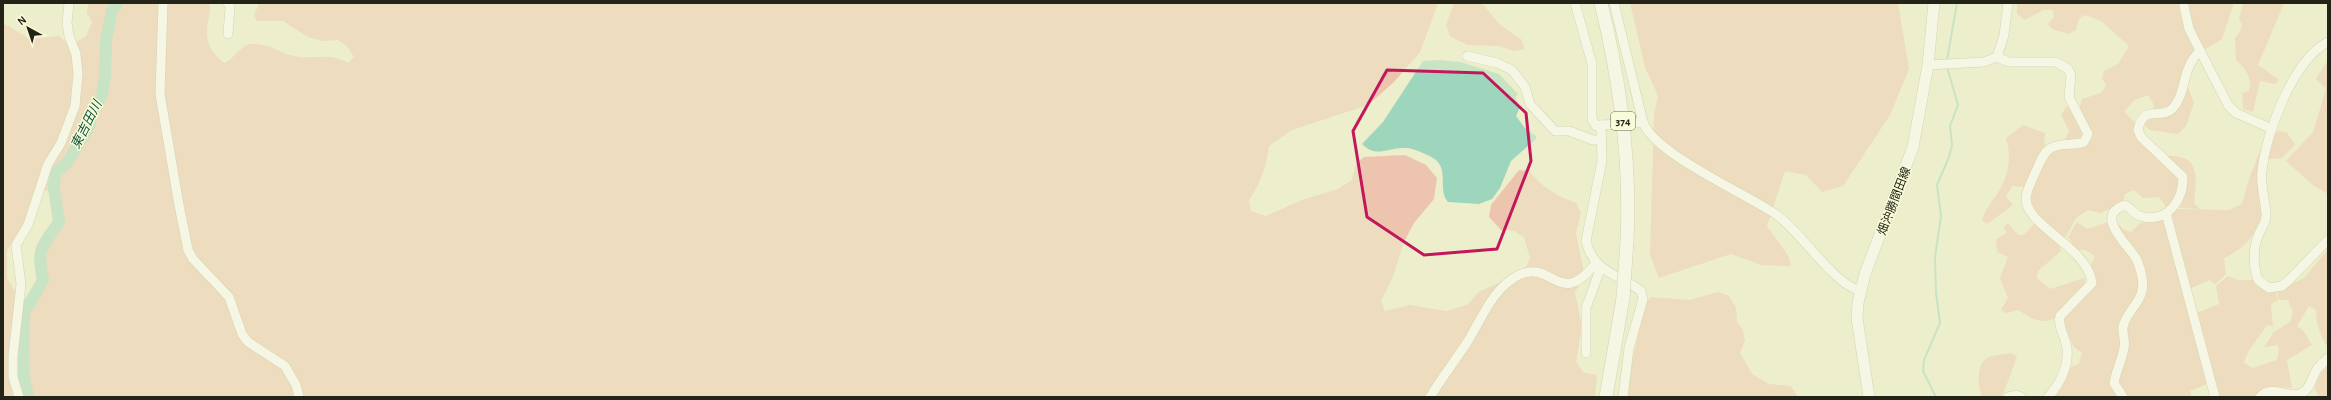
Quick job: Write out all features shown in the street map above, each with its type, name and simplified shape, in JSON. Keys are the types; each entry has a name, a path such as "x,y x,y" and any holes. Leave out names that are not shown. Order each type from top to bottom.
{"highway":[{"name":"374","path":"1601,3 1620,92 1626,152 1628,208 1623,298 1606,397"}],"main road":[{"name":"畑沖勝間田線","path":"1868,397 1857,318 1860,290 1913,147 1928,65 1934,3"}],"street":[{"path":"19,397 13,377 13,356 20,284 16,245 28,225 48,164 64,138 75,106 78,74 76,54 69,36 67,23 69,3"},
{"path":"162,3 160,94 188,250 193,259 229,297 242,334 248,342 285,366 296,385 299,397"},
{"path":"228,3 230,7 228,34"},
{"path":"1576,3 1592,64 1592,119 1596,126 1618,124"},
{"path":"1614,3 1643,122 1653,138 1685,162 1778,216 1806,242 1842,282 1860,290"},
{"path":"1997,57 2004,35 2008,3"},
{"path":"2184,6 2189,29 2228,105 2236,113 2272,129"},
{"path":"2328,42 2306,60 2279,111 2272,129 2262,172 2266,216 2265,223 2258,234 2254,254 2258,280 2269,288 2282,286 2328,240"},
{"path":"2123,397 2114,383 2115,377 2124,350 2124,325 2141,296 2143,279 2136,259 2114,228 2111,217 2113,212 2125,205 2142,216 2166,214 2177,204 2183,177 2141,137 2138,130 2139,122 2149,114 2165,113 2172,110 2180,94 2184,77 2193,57 2200,51"},
{"path":"1466,56 1497,63 1512,70 1525,86 1530,104 1555,131 1569,132 1593,140 1602,140"},
{"path":"1928,65 1984,62 1997,57 2009,62 2056,62 2068,69 2071,75 2069,96 2088,134 2084,142 2078,145 2058,146 2046,152 2027,190 2026,198 2028,208 2042,225 2066,243 2077,256 2088,273 2092,283 2060,316 2060,328 2068,357 2063,373 2048,397"},
{"path":"1631,123 1643,122"},
{"path":"1601,126 1602,161 1586,241 1588,251 1598,265 1641,291 1642,299 1629,348 1623,397"},
{"path":"2166,214 2215,397"},
{"path":"1586,354 1586,308 1598,265"},
{"path":"1430,397 1474,332 1481,316 1507,284 1520,275 1532,272 1540,273 1564,285 1570,284 1585,276 1598,265"},
{"path":"2260,397 2271,391 2295,395 2301,393 2310,383 2317,370 2328,358"},
{"path":"2008,397 2016,395 2022,397"}],"highlighted area":[{"path":"1387,70 1483,73 1526,113 1531,161 1497,249 1424,255 1367,217 1353,131"}],"shaded area":[{"path":"88,3 112,3 116,6 120,3 209,3 210,10 207,34 209,45 215,55 224,63 245,46 258,44 289,55 301,57 328,57 348,63 354,57 347,46 338,40 323,41 308,37 283,21 257,21 254,16 259,3 1438,3 1420,52 1394,82 1368,105 1292,130 1269,146 1262,174 1257,187 1249,200 1251,211 1266,216 1302,200 1338,189 1352,180 1356,163 1364,157 1405,155 1426,165 1437,178 1434,199 1414,223 1404,242 1392,279 1381,301 1385,311 1410,305 1446,311 1467,305 1479,292 1509,278 1526,267 1530,258 1524,237 1514,231 1501,230 1489,217 1491,205 1519,170 1529,171 1551,191 1576,203 1581,213 1576,233 1583,268 1581,282 1575,292 1582,327 1576,362 1584,373 1597,375 1595,397 3,397 3,23 30,39 59,36 70,46 86,36 92,22 87,13","holes":["51,190 60,207 62,225 51,239 44,256 47,279 31,306 22,303 7,278 7,251 32,209 39,192"]},
{"path":"1454,3 1482,3 1499,24 1522,40 1524,49 1514,51 1499,46 1467,45 1450,36 1446,25"},
{"path":"1630,3 1898,3 1909,69 1890,115 1843,186 1822,192 1806,175 1785,171 1767,226 1789,257 1791,266 1761,265 1731,254 1659,278 1650,255 1654,115 1658,96 1645,67"},
{"path":"2017,3 2234,3 2222,39 2189,59 2183,75 2194,103 2186,126 2178,134 2150,130 2145,126 2145,118 2153,114 2154,105 2148,95 2135,100 2124,111 2136,124 2135,138 2159,158 2176,156 2189,161 2195,171 2196,177 2194,203 2200,209 2166,207 2159,197 2143,198 2134,190 2125,194 2123,204 2100,213 2088,210 2076,218 2066,236 2058,241 2061,251 2038,271 2037,278 2050,289 2084,278 2087,287 2057,317 2040,321 2019,310 2006,313 2001,310 2008,298 2000,278 2008,257 1997,252 1996,240 2006,233 2004,227 2008,223 2018,235 2024,235 2040,217 2034,210 2026,187 2012,186 2006,197 2013,205 1987,224 1982,220 2001,187 2008,169 2009,151 2006,138 2023,125 2045,133 2044,143 2052,150 2061,147 2069,131 2061,115 2066,107 2073,109 2080,107 2082,99 2101,93 2106,85 2102,78 2104,71 2118,64 2129,46 2101,21 2085,15 2079,18 2076,30 2069,34 2052,29 2048,24 2054,17 2053,10 2043,10 2025,20 2017,14"},
{"path":"2243,3 2284,3 2258,65 2278,79 2276,84 2260,81 2253,112 2243,109 2242,93 2249,91 2250,82 2245,70 2236,60 2235,38 2240,32 2242,24 2239,19"},
{"path":"1439,60 1460,62 1499,74 1518,94 1515,97 1520,107 1516,116 1525,128 1536,136 1536,139 1511,161 1500,188 1492,199 1479,204 1448,202 1445,198 1442,170 1435,159 1413,149 1399,148 1378,152 1367,148 1362,144 1383,122 1423,61"},
{"path":"2328,60 2328,194 2314,186 2286,161 2313,132 2326,89 2316,79"},
{"path":"2279,131 2287,133 2295,145 2282,158 2269,159 2261,163 2258,185 2262,212 2253,234 2237,251 2224,258 2226,274 2215,284 2210,280 2182,292 2192,316 2207,384 2190,391 2192,397 2054,397 2071,367 2079,364 2082,353 2074,347 2062,322 2066,313 2094,288 2095,280 2090,267 2095,256 2085,250 2077,250 2068,237 2077,222 2087,229 2115,220 2124,230 2131,232 2140,223 2160,219 2178,209 2229,210 2242,204 2249,179 2265,138"},
{"path":"2328,249 2328,348 2319,330 2316,310 2309,306 2297,326 2303,330 2312,345 2287,360 2292,388 2281,387 2268,389 2256,397 2218,397 2197,313 2219,304 2216,286 2228,276 2237,280 2254,280 2276,291 2278,300 2271,304 2273,326 2267,325 2251,348 2244,363 2253,368 2277,360 2279,349 2277,345 2264,347 2274,332 2290,322 2293,312 2288,300 2279,300 2277,291 2304,278"},
{"path":"1718,292 1729,296 1736,308 1737,322 1743,330 1745,341 1740,353 1752,374 1769,384 1791,386 1798,397 1627,397 1632,361 1646,302 1651,297 1689,300"},
{"path":"2011,353 2017,357 2002,397 1982,397 1979,387 1981,364 1989,357"},
{"path":"2328,366 2328,397 2319,397 2314,388 2321,372"}],"waterway":[{"name":"東吉田川","path":"28,397 23,372 24,313 43,280 40,261 42,248 59,222 54,188 55,173 67,163 89,126 91,113 102,95 105,76 106,40 112,11 117,3"},
{"path":"1947,60 1957,3"},
{"path":"1936,397 1923,371 1924,360 1940,323 1936,293 1935,257 1941,216 1937,185 1949,157 1952,145 1950,126 1958,105 1947,67"}]}
